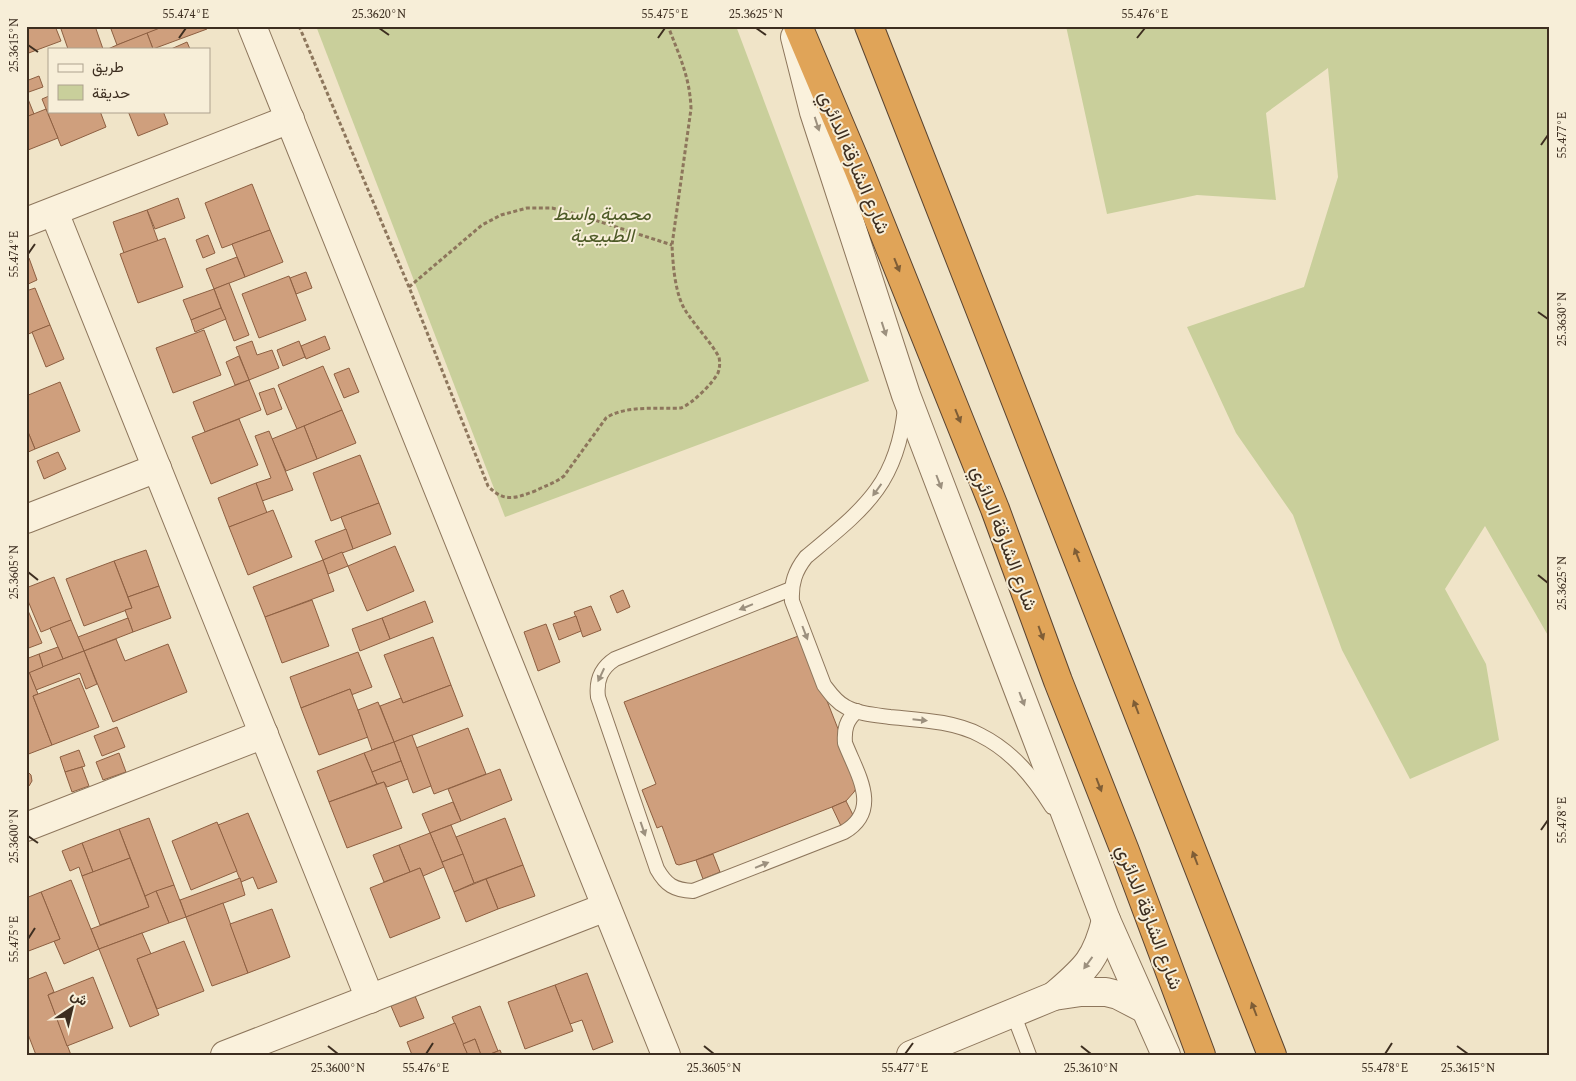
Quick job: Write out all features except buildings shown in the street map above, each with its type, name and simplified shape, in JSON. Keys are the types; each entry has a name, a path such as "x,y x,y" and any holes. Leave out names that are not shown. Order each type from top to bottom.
{"highway":[{"name":"شارع الشارقة الدائري","path":"798,26 858,168 992,500 1058,681 1125,851 1201,1055"},
{"path":"870,26 1272,1055"}],"street":[{"path":"252,26 666,1055"},
{"path":"793,26 814,112 906,395 1106,920 1166,1055"},
{"path":"26,222 290,119"},
{"path":"54,212 370,999"},
{"path":"26,519 157,468"},
{"path":"26,827 264,734"},
{"path":"225,1055 606,908"},
{"path":"1054,996 1082,971 1091,960 1098,948 1106,920"},
{"path":"911,1055 942,1049 1013,1013 1054,996 1081,992 1106,992 1130,1000 1145,1009"}],"lane":[{"path":"906,395 899,445 890,469 882,483 862,509 806,557 798,566 793,577 792,601 824,685 844,706 857,711 958,726 979,734 998,745 1015,758 1030,774 1080,850"},
{"path":"791,589 615,659 602,670 597,688 598,697 662,879 682,891 693,891 853,827 860,819 864,810 865,799 844,736 848,722 857,711"},
{"path":"1013,1013 1029,1055"}],"path":[{"path":"299,26 409,287 488,486 494,493 506,498 517,498 555,483 564,476 606,418 627,410 681,408 689,405 717,374 720,365 719,357 685,311 677,288 673,262 672,245 691,109 688,78 668,26"},
{"path":"409,287 482,226 501,215 527,208 552,208 576,214 672,245"}],"green space":[{"name":"محمية واسط الطبيعية","path":"316,26 736,26 869,381 505,517"},
{"path":"1066,26 1550,26 1550,639 1485,526 1445,589 1486,664 1499,740 1410,779 1342,650 1293,515 1236,433 1187,327 1304,287 1338,177 1328,68 1266,113 1276,200 1197,195 1107,214"}]}
